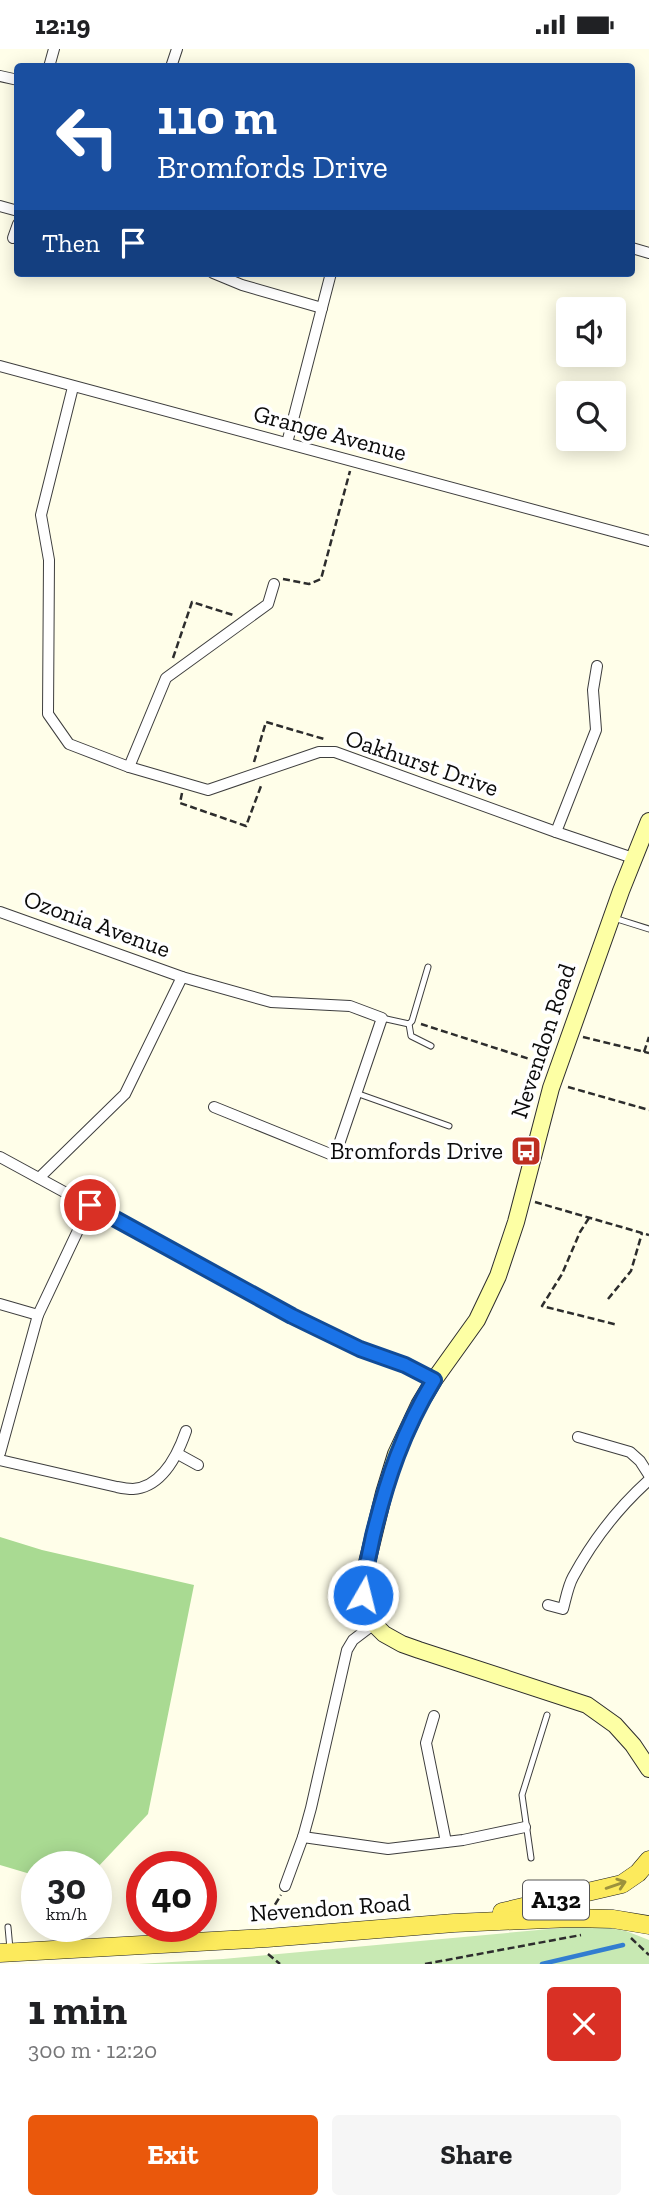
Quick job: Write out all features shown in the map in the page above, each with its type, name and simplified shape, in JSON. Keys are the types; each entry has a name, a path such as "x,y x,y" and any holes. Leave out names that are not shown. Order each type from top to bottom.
{"main road":[{"name":"Nevendon Road","path":"454,1923 622,1884 638,1873 649,1860"},
{"name":"Nevendon Road","path":"5,1952 267,1938 454,1923 597,1917 649,1925"}],"street":[{"path":"222,277 322,308"},
{"path":"286,443 330,277"},
{"name":"Grange Avenue","path":"0,366 649,541"},
{"name":"Oakhurst Drive","path":"73,387 41,515 49,560 48,714 69,744 130,767 208,790 319,752 335,752 633,858"},
{"path":"130,767 166,678 268,604 274,584"},
{"path":"556,832 596,730 593,690 597,666"},
{"name":"Nevendon Road","path":"285,1886 303,1837 347,1650 353,1640 374,1624 365,1606 363,1585 384,1493 402,1441 434,1380 477,1320 498,1276 516,1222 555,1075 611,917 649,821"},
{"name":"Ozonia Avenue","path":"0,912 182,977 125,1094 39,1178"},
{"path":"182,977 271,1002 350,1006 382,1018 335,1156 214,1107"},
{"path":"0,1157 292,1316 360,1349 405,1365 434,1380"},
{"path":"0,1453 38,1315 90,1205"},
{"path":"0,1304 38,1315"},
{"path":"0,1460 135,1489 153,1483 178,1454 186,1431"},
{"path":"548,1605 563,1609 572,1579 607,1525 649,1477 640,1461 630,1452 578,1437"},
{"path":"178,1454 198,1465"},
{"path":"374,1624 384,1634 402,1644 587,1705 615,1724 645,1764 649,1779"},
{"path":"434,1716 426,1743 446,1842"},
{"path":"303,1837 388,1849 446,1842 526,1827"}],"lane":[{"path":"611,917 649,929"},
{"path":"428,967 410,1023 411,1036 431,1046"},
{"path":"382,1018 410,1023"},
{"path":"356,1094 449,1126"},
{"path":"531,1858 522,1795 547,1715"},
{"path":"5,1952 9,1927"}],"path":[{"path":"274,584 276,577 310,584 321,579 353,460"},
{"path":"166,678 192,602 246,619"},
{"path":"250,776 266,722 338,743 335,752"},
{"path":"186,783 180,803 246,826 263,779 262,772"},
{"path":"410,1023 649,1110"},
{"path":"570,1033 649,1053"},
{"path":"644,1052 649,1039"},
{"path":"531,1201 649,1235"},
{"path":"589,1218 562,1274 542,1306 618,1325"},
{"path":"608,1299 631,1271 642,1233"},
{"path":"268,1917 285,1886"},
{"path":"425,1964 588,1933"},
{"path":"638,1945 649,1955"},
{"path":"275,1959 280,1964"}],"green space":[{"path":"0,1537 42,1550 194,1585 148,1814 112,1852 21,1851 21,1871 0,1865"},
{"path":"593,1925 626,1931 649,1940 649,1964 138,1964 223,1959"}],"waterway":[{"path":"542,1964 623,1945"}],"place":[{"name":"Bromfords Drive","path":"526,1151"}],"route":[{"path":"90,1205 292,1316 360,1349 405,1365 434,1380 407,1429 392,1467 367,1564 363,1595"}]}
